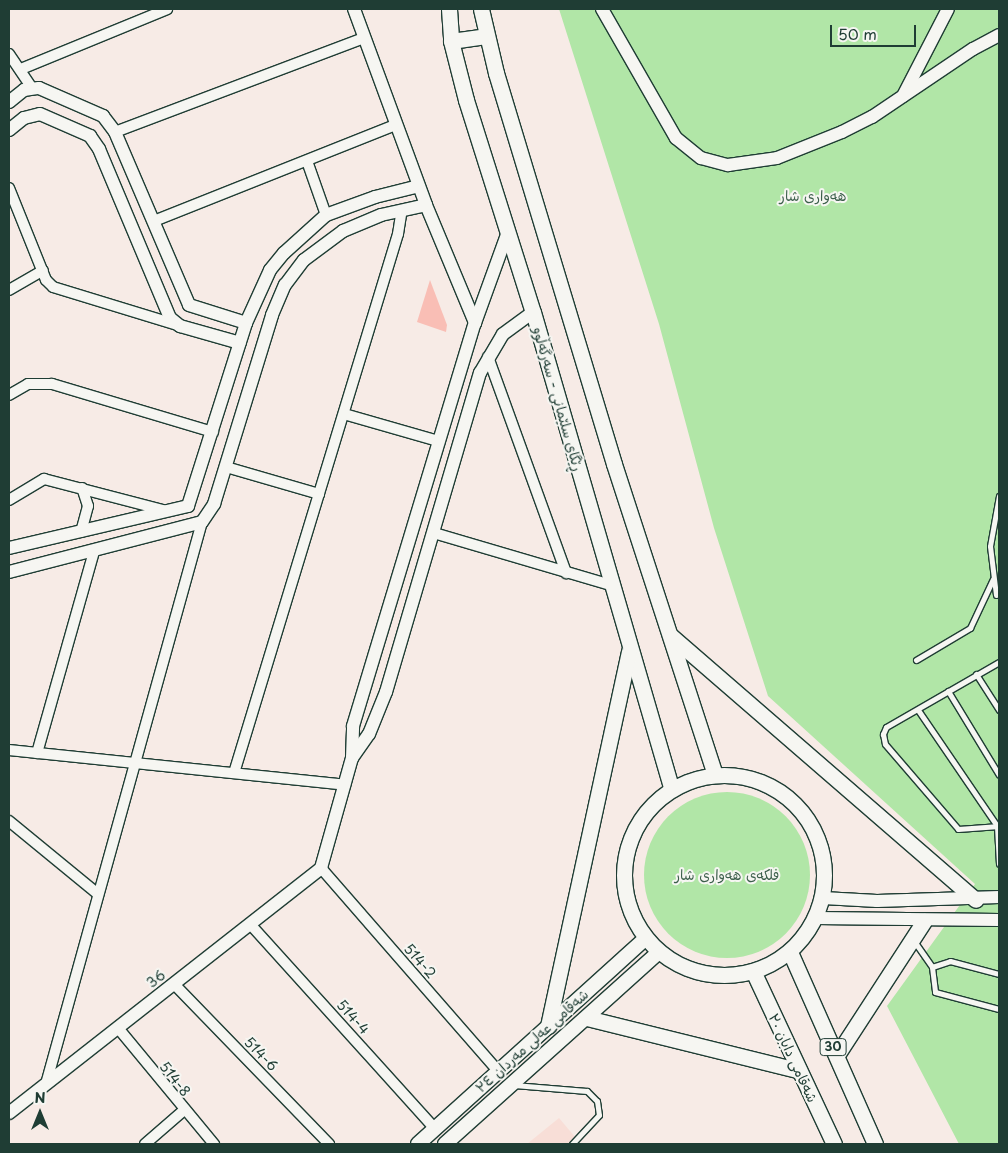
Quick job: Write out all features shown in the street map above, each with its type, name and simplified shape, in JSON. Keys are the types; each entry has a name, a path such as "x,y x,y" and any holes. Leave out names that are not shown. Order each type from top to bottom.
{"main road":[{"name":"ڕێگای سلێمانی - سەرگەڵوو","path":"449,9 451,41 533,312 629,650 672,789"},
{"path":"481,9 486,36 614,464 715,775"},
{"path":"451,41 486,36"},
{"path":"670,635 976,900"},
{"path":"548,1026 629,650"},
{"path":"715,775 762,782 800,809 810,822 822,851 825,866 822,898 816,918 790,952 753,971 737,975 704,974 688,969 659,952 646,938 629,908 624,883 625,858 633,833 646,811 672,789 693,780 715,775"},
{"path":"837,1055 924,921"},
{"name":"شەقامی عەلی مەردان ٣٤","path":"418,1144 646,938"},
{"name":"شەقامی عەلی مەردان ٣٤","path":"445,1144 659,952"},
{"name":"30","path":"790,952 875,1144"},
{"name":"شەقامی دابان ٣٠","path":"753,971 797,1070 834,1144"},
{"path":"587,1018 797,1070"}],"street":[{"path":"21,70 167,9"},
{"path":"354,9 395,125 475,324"},
{"path":"602,9 669,128 693,153 711,162 745,164 777,158 850,128 903,97 973,49 999,35"},
{"path":"903,97 948,9"},
{"path":"115,132 364,38"},
{"path":"9,54 32,88"},
{"path":"9,102 32,88 46,90 103,116 115,132 189,305 246,323"},
{"path":"9,130 24,118 40,114 76,128 94,140 166,309 180,326"},
{"path":"154,221 395,125"},
{"path":"307,160 326,215"},
{"path":"9,548 188,506 246,323 270,270 284,253 326,215 419,186"},
{"path":"9,188 43,270 53,287 63,292 240,343"},
{"path":"234,773 398,234 402,210 396,192"},
{"path":"46,1084 202,522 214,504 272,315 285,285 304,260 323,243 362,222 426,205"},
{"path":"321,868 352,758 353,726 475,324 508,232"},
{"path":"9,290 43,270"},
{"path":"352,758 369,734 386,692 434,533 472,395 488,357 503,334 533,312"},
{"path":"225,338 231,318"},
{"path":"488,357 566,573"},
{"path":"9,395 28,384 52,384 213,432"},
{"path":"344,414 438,442"},
{"path":"226,467 319,494"},
{"path":"9,500 44,478 202,522"},
{"path":"81,532 88,506 82,488"},
{"path":"9,572 202,522"},
{"path":"434,533 611,585"},
{"path":"37,753 94,551"},
{"path":"9,750 345,785"},
{"path":"11,827 98,894"},
{"name":"36","path":"9,1114 321,868"},
{"name":"514-2","path":"321,868 499,1072"},
{"path":"822,898 976,900 999,897"},
{"path":"924,900 924,921"},
{"path":"816,918 924,921 999,920"},
{"name":"514-4","path":"250,924 435,1129"},
{"name":"514-6","path":"174,984 329,1144"},
{"name":"514-8","path":"118,1028 183,1111 214,1144"},
{"path":"145,1144 183,1111"}],"lane":[{"path":"996,596 993,579 991,534 999,496"},
{"path":"916,660 970,628 993,579"},
{"path":"998,826 958,829 885,744 883,734 886,727 999,662"},
{"path":"976,674 999,710"},
{"path":"948,691 999,775"},
{"path":"918,710 998,826 999,864"},
{"path":"912,939 932,967 935,992 999,1009"},
{"path":"932,967 950,961 999,974"},
{"path":"511,1084 587,1091 597,1101 600,1115 572,1144"}],"shaded area":[{"path":"559,1118 581,1144 527,1144"}],"green space":[{"name":"هەواری شار","path":"559,9 999,9 999,1144 959,1144 887,1006 975,884 768,696 714,528 659,324"},
{"name":"فلکەی هەواری شار","path":"727,792 751,796 766,802 791,823 800,836 806,851 810,875 806,899 800,914 779,939 766,948 751,954 727,958 703,954 688,948 663,927 654,914 648,899 644,875 648,851 654,836 675,811 688,802 703,796"}],"building":[{"path":"430,280 447,325 446,332 417,322"}]}
